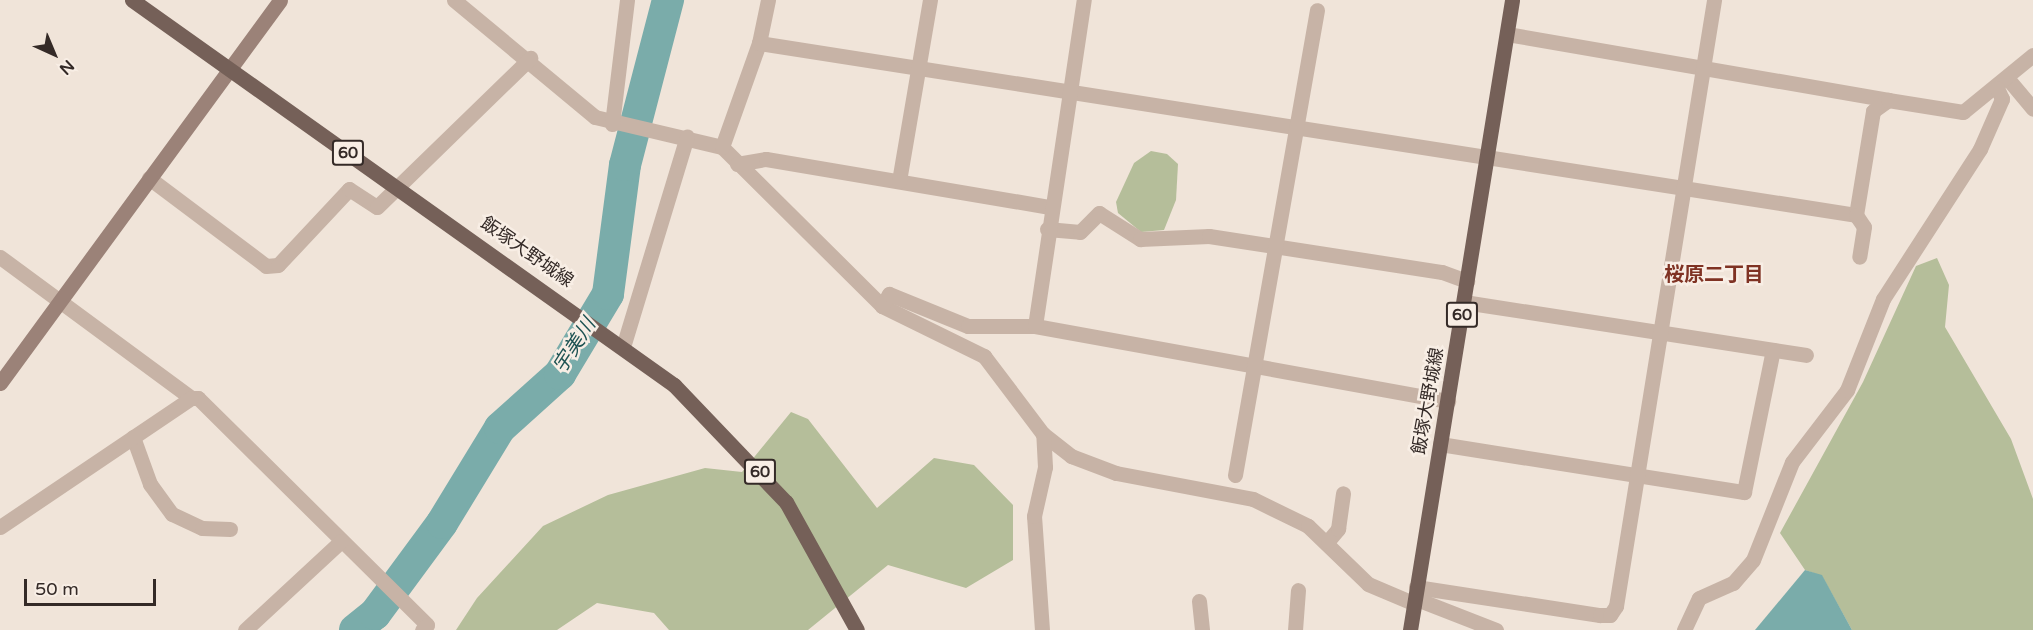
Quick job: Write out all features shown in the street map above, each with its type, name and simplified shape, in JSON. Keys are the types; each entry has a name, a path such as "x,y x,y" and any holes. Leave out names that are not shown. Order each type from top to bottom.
{"main road":[{"name":"飯塚大野城線","path":"132,0 566,303 674,385 786,502 857,630"},
{"name":"飯塚大野城線","path":"1410,630 1512,0"}],"street":[{"path":"1,378 280,0"},
{"path":"454,0 530,58 595,117 614,125 682,135 722,147 882,306 984,356 1043,434 1071,456 1116,473 1253,499 1328,541 1368,584 1415,596 1496,630"},
{"path":"614,125 627,0"},
{"path":"722,147 759,44 768,0"},
{"path":"899,181 930,0"},
{"path":"1035,326 1050,207 1084,0"},
{"path":"1415,596 1610,615 1616,606 1635,476 1714,0"},
{"path":"1235,475 1317,10"},
{"path":"1507,34 1963,112 2002,83 2033,55"},
{"path":"759,44 918,66 1856,215"},
{"path":"150,178 266,266 278,265 349,189 377,207 530,58"},
{"path":"2002,83 2033,109"},
{"path":"1684,630 1699,598 1733,583 1753,560 1792,462 1847,390 1883,299 1980,149 2002,99 2002,83"},
{"path":"1859,257 1864,228 1856,215 1873,111 1888,100"},
{"path":"618,342 682,135"},
{"path":"737,164 766,159 1050,207"},
{"path":"1047,229 1080,232 1099,213 1140,239 1209,236 1467,281"},
{"path":"0,257 190,398"},
{"path":"882,306 888,294 968,326 1035,326 1448,401"},
{"path":"1464,302 1806,355"},
{"path":"1440,444 1744,492 1773,350"},
{"path":"0,527 190,398 198,398 383,582 424,628"},
{"path":"1042,630 1034,516 1045,467 1043,434"},
{"path":"133,437 150,484 172,514 202,528 230,528"},
{"path":"1328,541 1338,529 1343,493"},
{"path":"245,630 341,540"},
{"path":"1295,630 1298,590"},
{"path":"1199,602 1202,630"}],"green space":[{"path":"1151,151 1167,154 1178,164 1176,200 1164,230 1141,232 1118,213 1116,202 1134,163"},
{"path":"1937,258 1949,285 1945,327 2011,439 2033,499 2033,630 1852,630 1822,576 1805,570 1780,533 1863,382 1916,266"},
{"path":"791,412 808,419 877,508 934,458 974,465 1013,505 1013,560 966,588 888,565 808,630 669,630 654,613 597,603 557,630 456,630 477,598 543,526 608,495 705,468 742,472"}],"water":[{"path":"1805,570 1822,575 1852,630 1755,630"}],"waterway":[{"name":"宇美川","path":"355,630 375,614 442,523 500,428 560,374 608,294 625,165 668,0"}],"district":[{"name":"桜原二丁目","path":"1714,275"}]}
